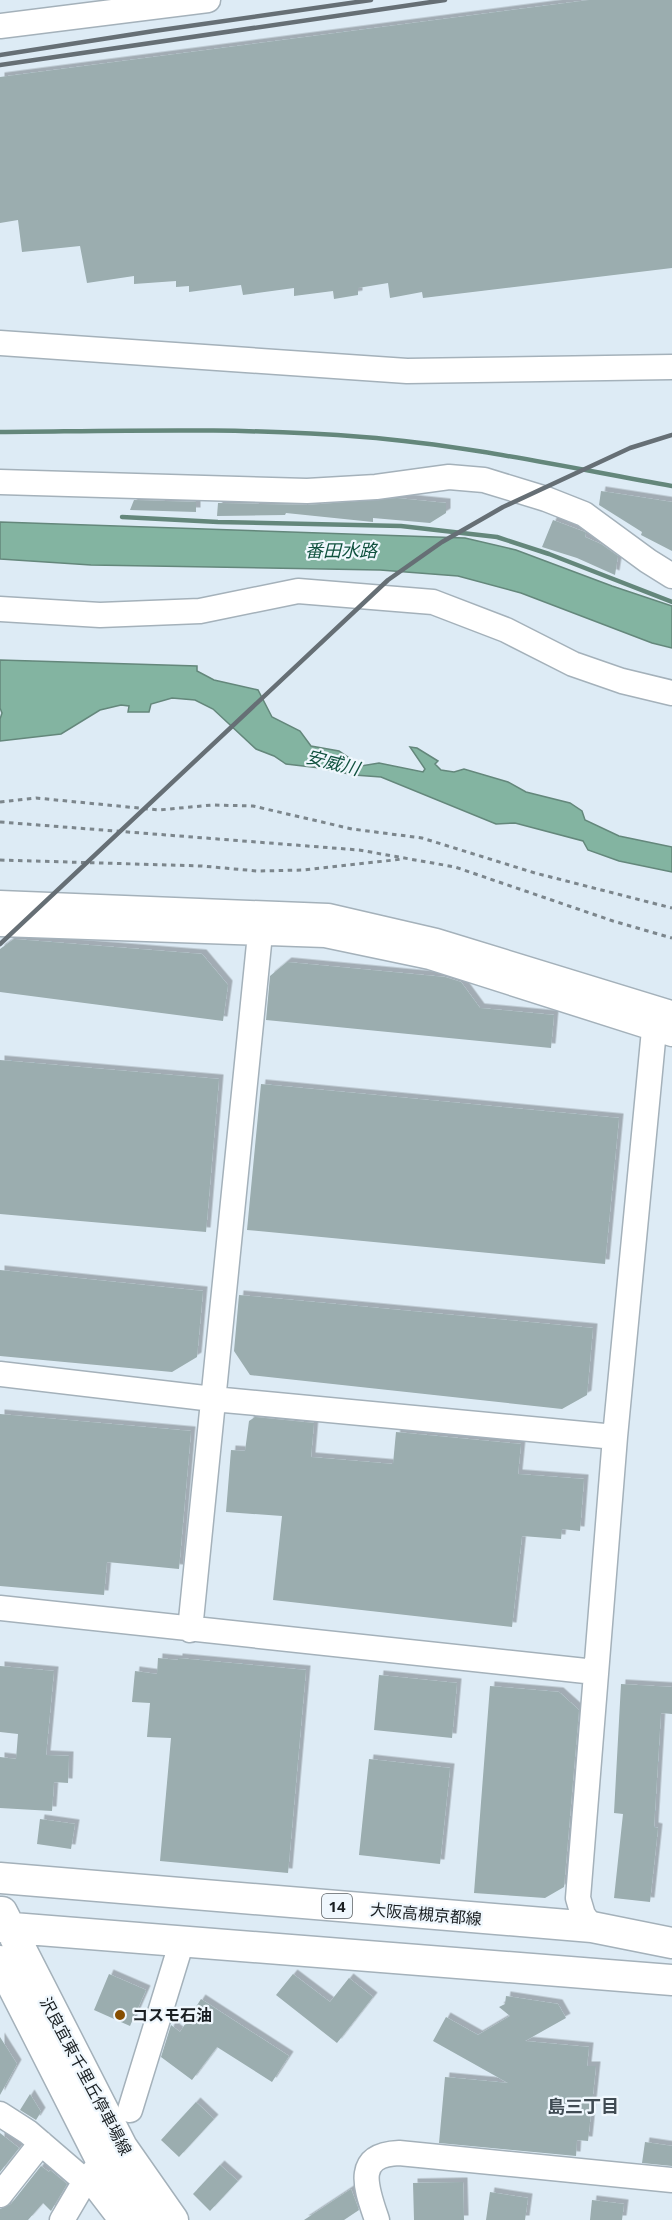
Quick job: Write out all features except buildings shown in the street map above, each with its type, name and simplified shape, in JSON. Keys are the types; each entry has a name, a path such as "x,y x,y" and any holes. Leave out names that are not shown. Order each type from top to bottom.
{"main road":[{"name":"大阪高槻京都線","path":"0,1878 592,1928 672,1943"},
{"path":"3,1920 182,1941 672,1980"},
{"name":"沢良宜東千里丘停車場線","path":"3,1920 99,2167 173,2220"},
{"name":"沢良宜東千里丘停車場線","path":"0,1961 99,2167 143,2220"}],"street":[{"path":"0,26 200,0"},
{"path":"0,343 406,371 672,366"},
{"path":"0,482 307,491 376,487 449,477 484,480 546,499 584,514 672,576"},
{"path":"0,609 100,615 200,611 298,591 433,602 506,630 573,664 622,681 672,693"},
{"path":"0,903 261,923"},
{"path":"0,924 261,923 328,916 436,941 663,1021 615,1437 595,1672 578,1898 583,1915 592,1928"},
{"path":"190,1630 261,923"},
{"path":"0,1374 213,1400 615,1437"},
{"path":"0,1608 595,1672"},
{"path":"130,2110 182,1941"},
{"path":"2,2118 41,2143 99,2167 121,2220"},
{"path":"0,2195 41,2143"},
{"path":"376,2220 369,2196 366,2173 371,2163 383,2154 399,2153 672,2180"},
{"path":"62,2220 99,2167"}],"path":[{"path":"0,802 36,798 159,810 253,806 352,829 422,838 535,873 672,908"},
{"path":"0,822 359,850 407,858 455,867 614,921 672,938"},
{"path":"0,860 292,870 407,858"}],"water":[{"name":"番田水路","path":"0,522 465,538 516,550 672,606 672,648 652,643 521,593 458,576 380,570 91,565 0,559"},
{"name":"安威川","path":"0,660 197,666 197,671 214,680 258,690 272,717 300,731 311,746 339,751 361,766 379,763 423,772 425,769 410,747 417,748 438,761 435,764 441,770 454,772 464,769 508,782 526,792 570,803 582,811 585,820 619,836 672,847 672,872 619,861 588,850 583,841 515,823 496,824 381,777 286,764 256,749 213,709 195,700 172,698 151,704 149,712 128,712 129,706 121,705 100,710 61,734 0,741 2,713 0,708"}],"waterway":[{"path":"0,432 227,431 363,437 479,451 672,486"},
{"path":"122,517 218,522 401,526 497,537 549,554 672,602"}],"railway":[{"path":"0,55 371,0"},
{"path":"0,65 445,0"},
{"path":"0,944 388,580 442,542 503,507 630,448 672,435"}],"place":[{"name":"コスモ石油","path":"120,2015"}],"district":[{"name":"島三丁目","path":"583,2106"}]}
